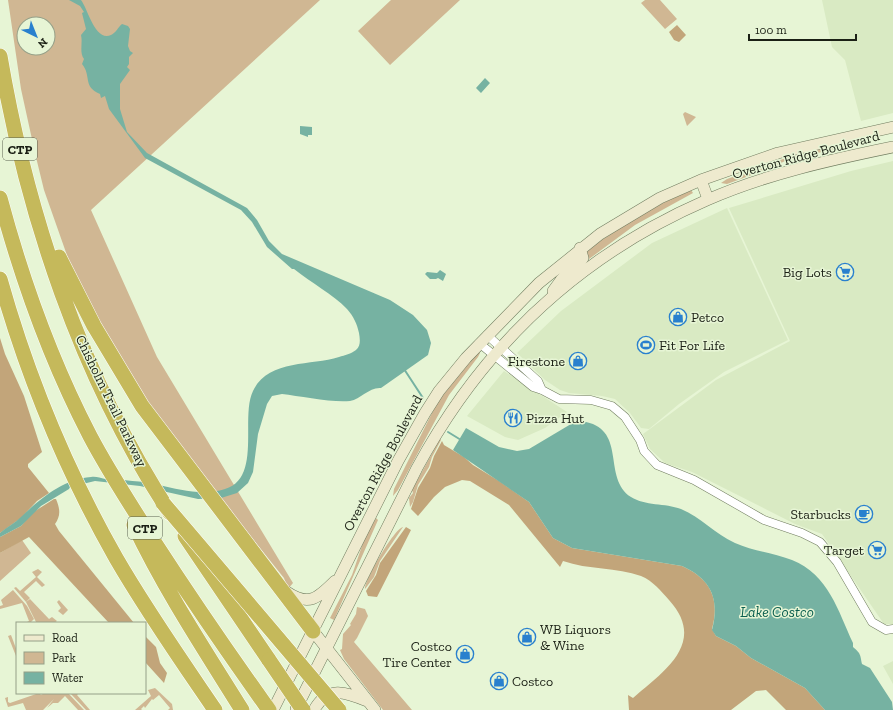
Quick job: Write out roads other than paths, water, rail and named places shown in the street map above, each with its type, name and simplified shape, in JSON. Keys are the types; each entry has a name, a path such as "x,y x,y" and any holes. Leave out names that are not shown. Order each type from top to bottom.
{"highway":[{"name":"Chisholm Trail Parkway","path":"0,56 12,118 35,209 72,319 106,397 139,462 163,503 303,710"},
{"name":"CTP","path":"0,198 11,241 32,300 90,436 130,504 204,616 269,710"},
{"path":"35,209 94,326 142,406 313,631"},
{"path":"0,278 21,346 45,412 68,464 104,536 131,583 215,710"},
{"path":"90,436 156,571 176,606 240,707"},
{"path":"163,503 339,710"}],"street":[{"name":"Overton Ridge Boulevard","path":"273,710 416,427 439,392 479,343 539,282 580,248 600,234 660,198 701,180 778,153 893,127"},
{"path":"861,134 866,153"},
{"name":"Overton Ridge Boulevard","path":"296,710 426,451 461,396 502,347 544,303 626,241 662,220 708,199 781,174 893,147"},
{"path":"701,180 708,199"},
{"path":"544,303 561,280 584,258 580,248"},
{"path":"487,335 538,381 542,390"},
{"path":"479,343 532,388 542,390 559,399 591,400 612,406 625,417 640,440 644,451 657,466 694,480 764,520 802,533 820,542 830,553 872,622 886,630 893,629"},
{"path":"278,586 298,599 310,599 321,594 340,577"},
{"path":"313,631 375,710"},
{"path":"314,710 324,697 331,693 347,692 367,701"}],"water":[{"path":"69,0 81,0 96,29 105,36 114,33 122,24 128,26 130,29 128,46 130,51 133,53 129,57 129,64 127,67 130,70 120,84 120,109 127,132 147,153 247,208 257,220 269,241 282,254 390,300 413,315 427,330 431,343 428,355 381,388 373,389 354,400 335,401 282,394 272,396 267,404 258,434 253,472 248,483 237,493 221,498 198,499 140,486 95,481 70,487 41,506 21,526 0,537 0,533 44,497 62,486 81,479 95,477 126,480 200,492 225,489 236,483 243,473 247,460 248,416 250,402 253,391 260,381 269,373 291,365 328,360 350,353 358,348 360,342 356,324 352,315 347,309 329,293 292,269 267,247 252,222 241,210 145,158 109,109 105,96 101,98 100,94 94,91 89,84 85,68 82,64 84,59 82,53 81,35 86,29 82,13 84,12 80,6"},
{"path":"485,78 490,83 481,93 476,88"},
{"path":"300,126 312,127 312,135 308,135 308,137 300,134"},
{"path":"440,270 446,274 443,281 438,278 430,279 425,274 427,272 437,273"},
{"name":"Lake Costco","path":"586,422 599,427 606,435 611,445 618,479 622,489 631,497 642,502 681,509 695,516 721,535 735,543 792,560 805,567 815,575 824,584 831,595 853,643 853,647 860,654 862,664 870,668 892,702 893,710 825,710 805,688 751,658 736,646 716,636 712,630 715,609 711,591 700,577 692,571 682,566 572,548 553,538 529,502 453,450 466,428 499,447 517,451 529,449 571,424"}],"waterway":[{"path":"404,369 423,398"},
{"path":"448,432 461,440"}],"place":[{"name":"Big Lots","path":"845,272"},
{"name":"Petco","path":"678,317"},
{"name":"Fit For Life","path":"646,345"},
{"name":"Firestone","path":"578,361"},
{"name":"Pizza Hut","path":"513,418"},
{"name":"Starbucks","path":"864,514"},
{"name":"Target","path":"877,550"},
{"name":"WB Liquors & Wine","path":"527,637"},
{"name":"Costco Tire Center","path":"465,654"},
{"name":"Costco","path":"499,681"}]}
